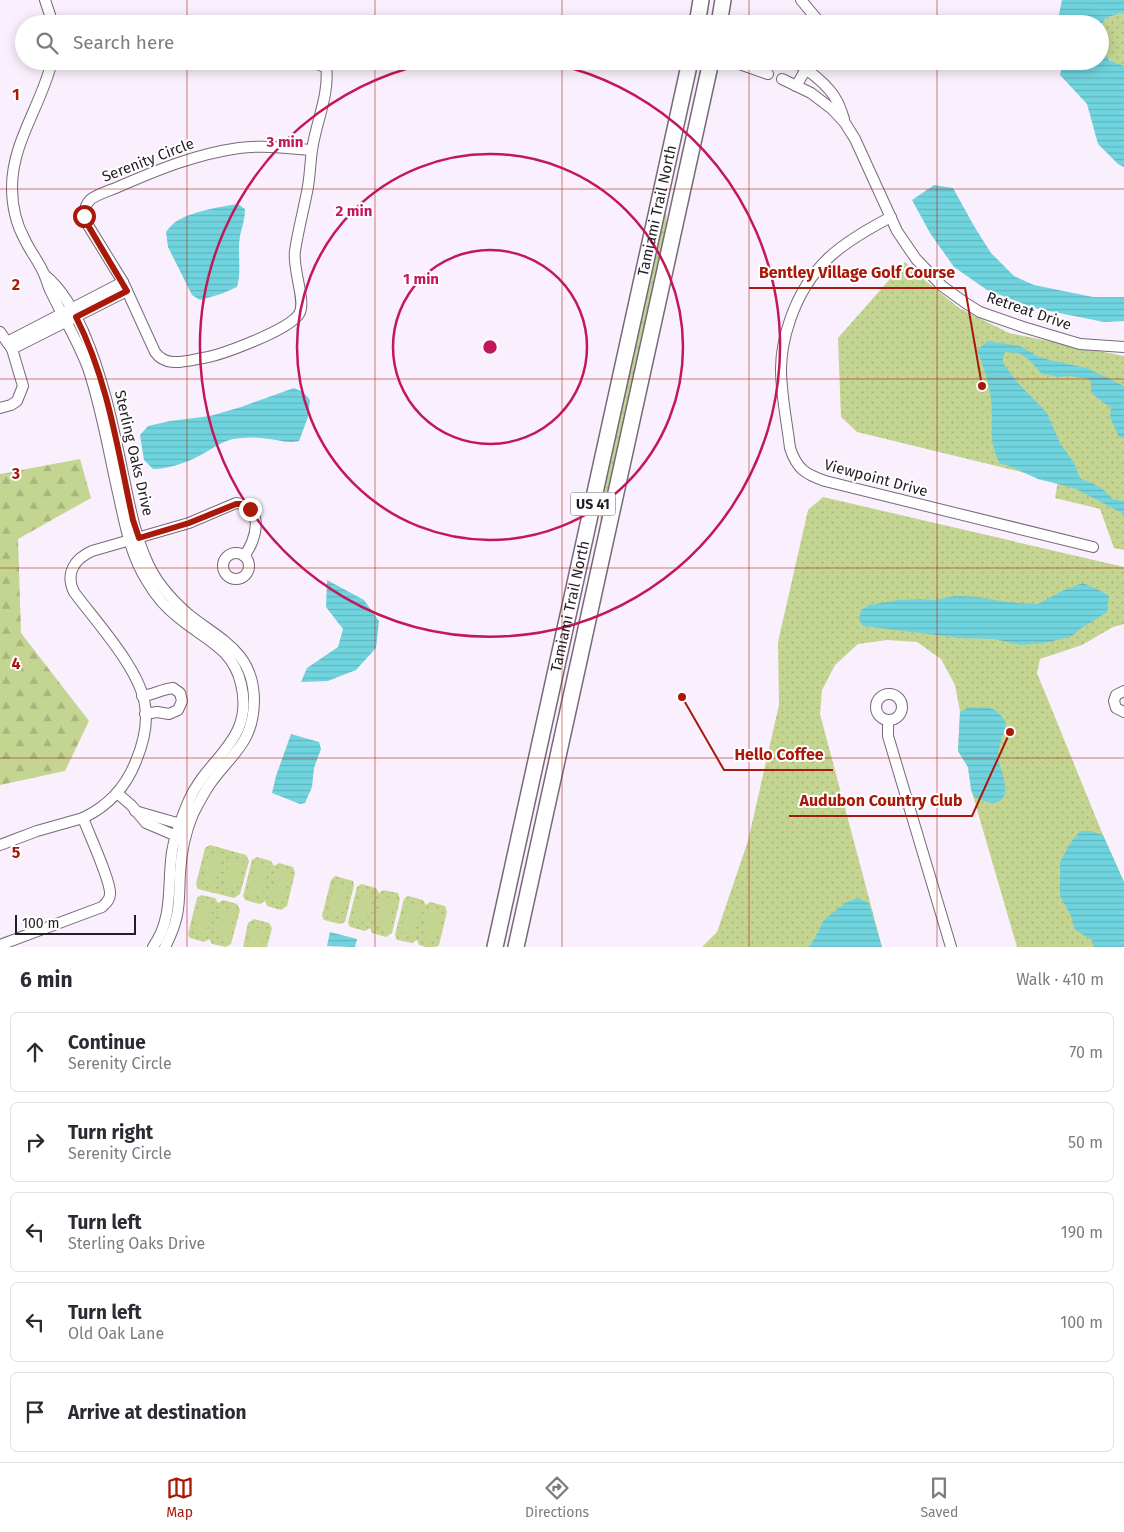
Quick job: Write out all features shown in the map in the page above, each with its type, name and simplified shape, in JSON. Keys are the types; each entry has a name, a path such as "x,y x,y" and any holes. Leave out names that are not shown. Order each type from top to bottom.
{"main road":[{"path":"698,15 701,0"},
{"path":"708,15 709,0"},
{"path":"720,15 723,0"},
{"name":"Tamiami Trail North","path":"495,947 688,70"},
{"path":"689,165 692,106 698,70"},
{"name":"Tamiami Trail North","path":"516,947 709,70"},
{"path":"583,646 576,641 575,631 590,564 590,516"},
{"path":"555,770 560,698 568,657 568,651 562,642"},
{"path":"501,947 505,901"}],"street":[{"path":"45,0 50,15"},
{"path":"801,0 814,15"},
{"name":"Sterling Oaks Drive","path":"49,70 40,98 14,161 13,203 19,227 44,274 49,289 69,315 94,389 134,539 137,563 158,597 179,619 226,653 234,664 243,692 243,712 237,734 212,765 190,797 170,872 168,916 153,947"},
{"name":"Serenity Circle","path":"312,150 259,147 232,149 203,155 155,171 90,200 84,212 86,222 125,286 155,352 160,358 172,363 206,358 230,351 276,330 299,315 302,302 294,258 307,191 312,150 327,87 328,70"},
{"path":"757,70 768,74"},
{"path":"796,86 805,70"},
{"name":"Retreat Drive","path":"812,70 837,100 845,123"},
{"name":"Retreat Drive","path":"782,79 811,94 832,109 845,123 855,139 897,231 920,264 942,286 967,304 992,317 1064,340 1098,346 1124,347"},
{"name":"Viewpoint Drive","path":"891,217 860,233 824,261 808,281 797,301 787,330 781,369 790,448 794,461 802,471 825,481 1093,547"},
{"path":"10,345 125,286"},
{"path":"0,332 10,345 23,389 20,397 14,403 0,408"},
{"path":"0,845 36,831 83,818 98,810 117,793 129,777 138,757 144,735 145,704 142,696 132,672 74,592 70,580 74,565 84,555 189,523 231,505 242,504 254,512 256,521 252,544 244,556"},
{"path":"142,696 173,688 180,693 182,701 178,710 169,714 157,712 145,714"},
{"path":"1124,691 1116,695 1114,701 1116,708 1124,712"},
{"path":"888,721 888,736 951,947"},
{"path":"117,793 146,823 180,837"},
{"path":"135,810 184,825"},
{"path":"0,945 94,911 106,904 110,890 83,818"},
{"name":"Sterling Oaks Drive","path":"165,947 173,929 180,900 180,837"}],"green space":[{"path":"1124,12 1124,66 1109,59 1109,17"},
{"path":"664,211 666,212 667,230 601,522 599,507"},
{"path":"905,262 959,308 1009,333 1124,356 1124,550 1114,548 1100,509 1055,498 1058,481 857,432 841,417 838,338"},
{"path":"80,459 91,498 18,539 21,633 89,721 65,771 0,785 0,474"},
{"path":"823,497 1124,567 1124,624 1113,627 1082,645 1040,659 1037,673 1124,882 1124,947 1017,947 971,789 968,767 958,751 960,712 955,685 941,659 917,642 887,640 858,644 835,665 822,690 820,714 882,947 702,947 717,932 748,841 779,705 778,642 808,510"},
{"path":"210,845 246,855 249,861 240,894 234,898 198,889 196,884 205,848"},
{"path":"209,853 222,856 215,885 202,881"},
{"path":"257,857 271,861 274,866 279,863 293,867 295,873 287,906 281,910 267,906 265,901 260,904 245,900 243,896 252,860"},
{"path":"230,858 243,862 236,890 223,887"},
{"path":"256,865 269,868 262,896 248,893"},
{"path":"277,870 290,874 283,902 270,898"},
{"path":"335,876 353,881 354,885 345,922 340,924 324,920 322,916 331,880"},
{"path":"335,884 348,887 341,916 328,912"},
{"path":"361,884 376,888 379,893 383,890 398,893 400,899 392,933 386,937 372,933 370,928 365,931 350,927 348,923 357,887"},
{"path":"361,892 374,895 366,923 353,920"},
{"path":"201,895 215,898 218,903 223,900 237,904 240,910 231,944 226,947 212,944 209,939 204,942 190,938 188,934 197,898"},
{"path":"408,896 423,900 426,905 430,902 445,906 447,912 439,945 436,947 419,945 417,940 412,943 397,940 395,935 404,899"},
{"path":"382,897 395,900 388,929 375,925"},
{"path":"200,902 213,906 206,934 193,930"},
{"path":"408,904 421,907 413,935 400,932"},
{"path":"222,908 235,911 228,939 215,936"},
{"path":"429,909 442,913 435,941 422,937"},
{"path":"254,919 269,923 272,928 267,947 243,947 248,923"},
{"path":"253,927 266,931 262,947 248,947"}],"water":[{"path":"1062,0 1124,0 1124,12 1109,17 1109,15 1059,15"},
{"path":"1109,60 1124,66 1124,167 1118,164 1098,144 1087,104 1060,75 1061,70 1109,70"},
{"path":"934,185 953,188 991,253 1014,276 1034,285 1093,297 1124,297 1124,321 1104,322 1034,308 987,290 954,267 930,233 912,200"},
{"path":"238,204 245,209 239,243 237,287 200,300 192,295 168,247 166,232 174,223 187,216 214,208"},
{"path":"988,341 1020,346 1037,356 1049,360 1087,368 1124,386 1124,438 1119,437 1110,417 1111,408 1091,393 1089,379 1042,374 1028,359 1019,353 1005,352 1002,362 1018,383 1047,413 1060,443 1074,463 1080,478 1100,487 1113,499 1124,501 1124,517 1122,513 1074,488 1038,479 1007,465 1000,464 992,440 992,408 989,386 977,350"},
{"path":"294,388 303,392 310,400 308,417 299,441 288,442 256,438 233,439 223,442 200,456 163,468 153,469 144,460 140,435 148,426 210,416"},
{"path":"327,580 364,600 379,621 376,648 356,670 328,681 301,682 307,668 338,647 343,629 326,607"},
{"path":"1083,583 1109,596 1107,612 1072,636 1045,643 1021,645 994,639 961,638 863,626 859,620 861,610 869,605 899,600 934,600 955,596 1038,604 1064,590"},
{"path":"970,707 995,710 1003,717 1006,723 998,754 1005,791 1000,801 993,803 974,797 968,767 958,751 960,712"},
{"path":"291,734 319,742 321,749 314,768 312,787 305,803 300,804 272,793"},
{"path":"1080,831 1090,831 1103,835 1124,882 1124,947 1094,947 1092,940 1075,930 1071,916 1060,896 1060,862 1071,842"},
{"path":"858,898 869,903 882,947 807,947 811,945 824,920 845,903"},
{"path":"330,932 357,939 355,947 327,946"}],"place":[{"name":"Bentley Village Golf Course","path":"982,386"},
{"name":"Hello Coffee","path":"682,697"},
{"name":"Audubon Country Club","path":"1010,732"}],"route":[{"path":"84,216 127,291 76,317 102,381 133,520 139,538 189,523 231,505 242,504 250,509"}]}
